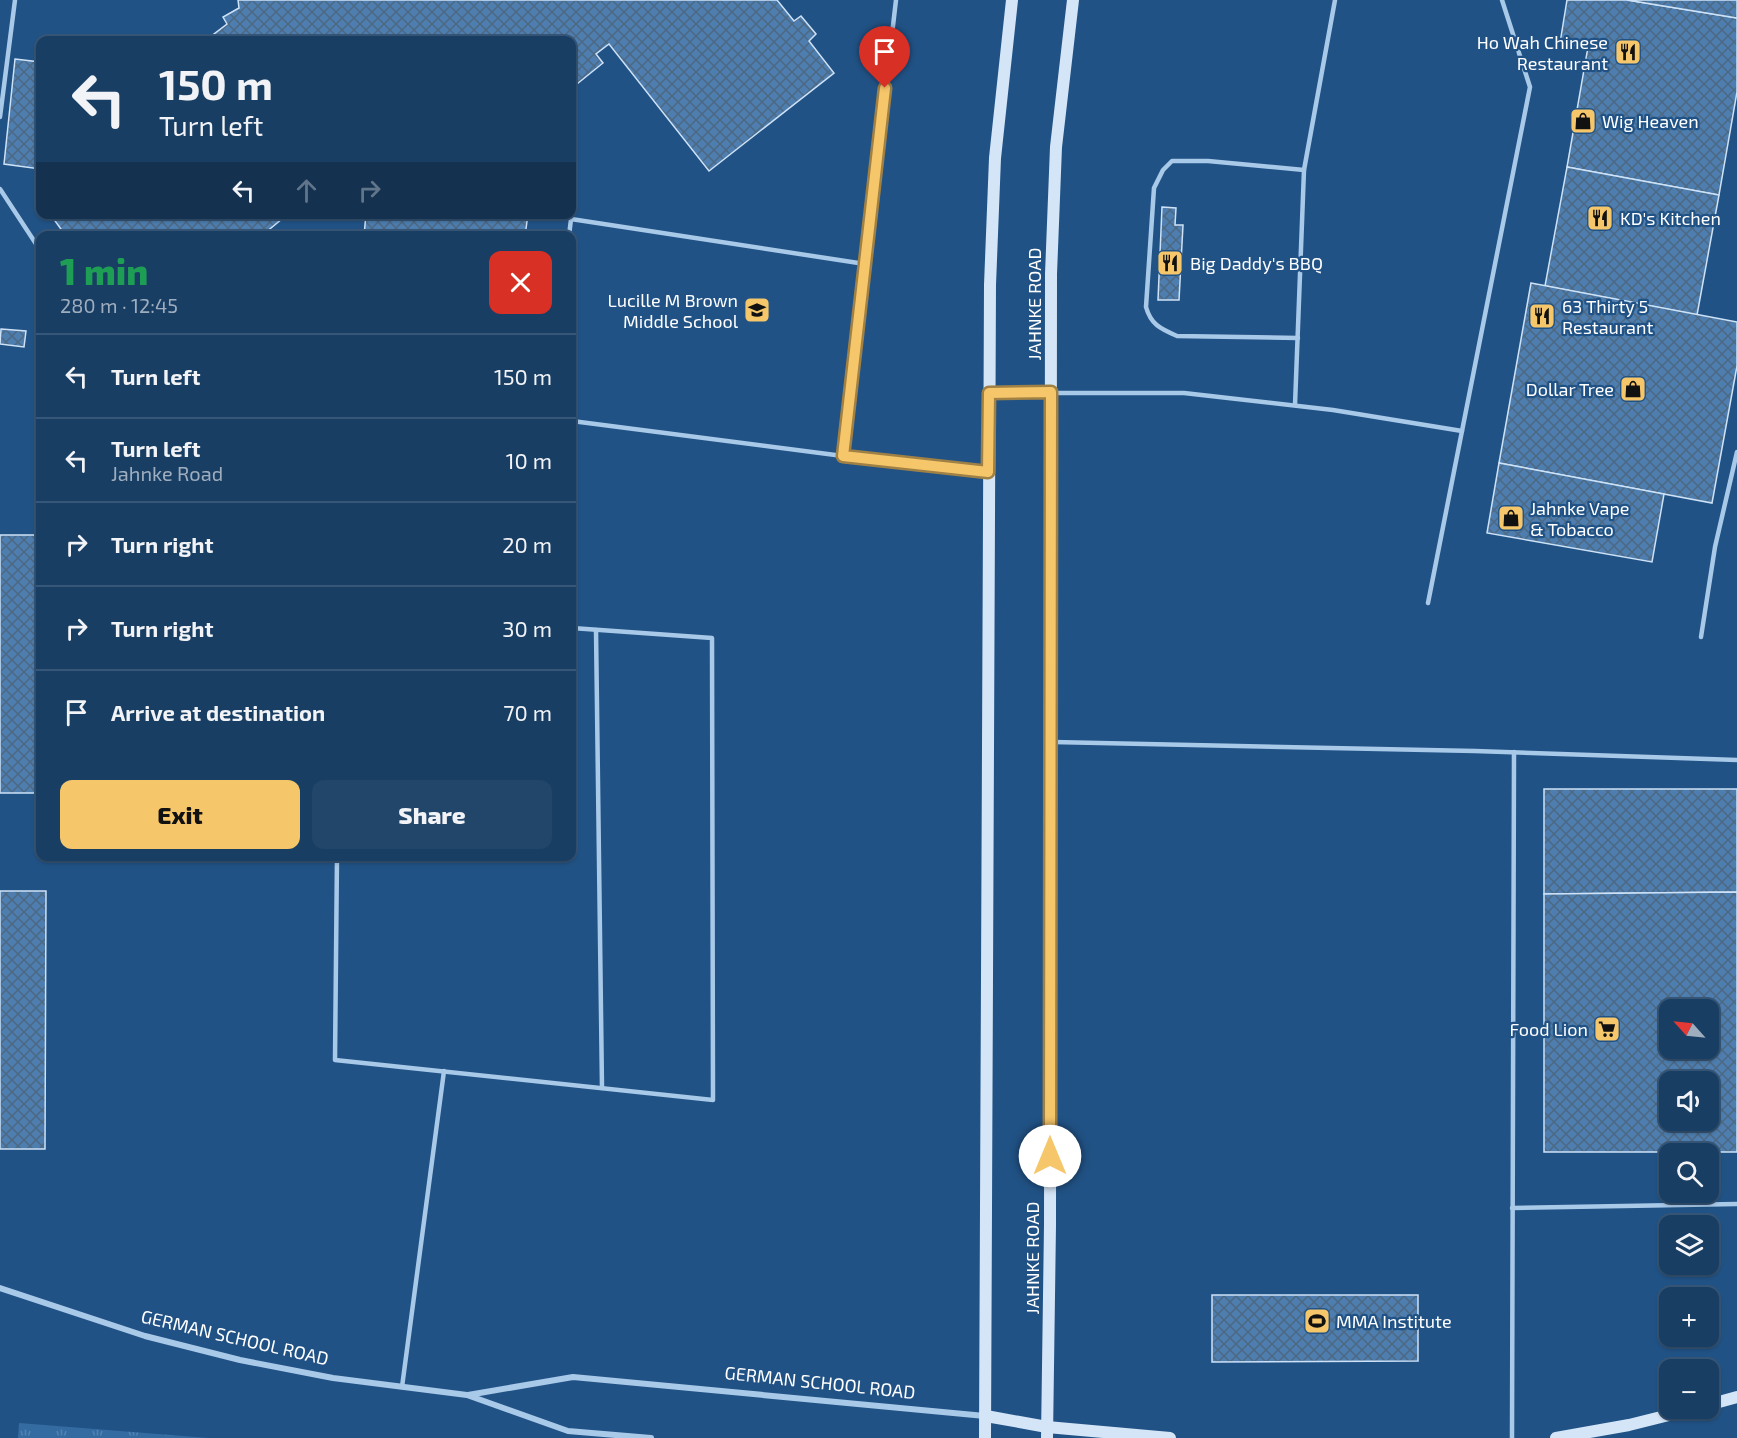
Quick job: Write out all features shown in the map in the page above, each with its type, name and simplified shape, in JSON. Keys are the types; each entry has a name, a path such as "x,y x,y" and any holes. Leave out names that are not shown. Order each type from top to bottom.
{"main road":[{"path":"985,1438 989,393 995,158 1012,0"},
{"name":"JAHNKE ROAD","path":"1047,1432 1051,392 1054,194 1062,87 1073,0"},
{"path":"1719,1402 1737,1397"},
{"name":"GERMAN SCHOOL ROAD","path":"986,1416 1047,1432 1170,1438"},
{"path":"1556,1438 1659,1418"}],"street":[{"name":"GERMAN SCHOOL ROAD","path":"0,1288 145,1336 240,1360 333,1378 467,1395 568,1431 651,1438"},
{"name":"GERMAN SCHOOL ROAD","path":"467,1395 573,1377 986,1416"}],"lane":[{"path":"0,117 15,0"},
{"path":"843,456 896,0"},
{"path":"1295,405 1304,170 1335,0"},
{"path":"1428,603 1530,87 1502,0"},
{"path":"1298,338 1178,336 1161,329 1150,320 1146,307 1154,188 1163,170 1172,161 1208,161 1304,170"},
{"path":"0,189 36,244"},
{"path":"571,219 865,264"},
{"path":"989,393 1184,393 1295,405 1462,431"},
{"path":"576,422 988,472"},
{"path":"1701,637 1715,547 1737,452"},
{"path":"337,861 335,1060 713,1100 711,638 576,628"},
{"path":"596,630 602,1088"},
{"path":"1050,742 1737,760"},
{"path":"1512,1438 1514,753"},
{"path":"402,1387 444,1071"},
{"path":"1512,1208 1737,1204"}],"green space":[{"path":"19,1423 208,1438 18,1438"}],"building":[{"path":"238,0 777,0 794,21 801,16 816,34 809,41 834,73 709,171 609,44 596,54 603,63 576,85 576,36 211,36 227,24 223,17 239,8"},
{"path":"1567,0 1627,0 1737,18 1737,92 1719,195 1567,167 1588,47 1560,43"},
{"path":"1627,0 1737,0 1737,18"},
{"path":"15,59 36,62 36,168 4,164"},
{"path":"1567,167 1719,195 1697,315 1545,286"},
{"name":"Big Daddy's BBQ","path":"1162,207 1176,208 1175,225 1183,225 1179,300 1158,300"},
{"path":"54,219 282,219 267,231 62,231"},
{"path":"366,219 527,219 526,231 364,231"},
{"path":"1531,283 1737,322 1737,366 1712,503 1499,463"},
{"path":"1,329 26,331 24,347 0,344"},
{"path":"1499,463 1664,494 1652,562 1487,533"},
{"path":"0,535 36,535 36,793 0,793"},
{"path":"1544,789 1737,789 1737,892 1544,894"},
{"path":"0,891 46,891 45,1149 0,1149"},
{"name":"Food Lion","path":"1737,892 1737,1152 1719,1152 1719,1143 1659,1143 1659,1152 1544,1152 1544,894"},
{"path":"1212,1295 1418,1295 1418,1361 1212,1362"}],"place":[{"name":"Ho Wah Chinese Restaurant","path":"1628,52"},
{"name":"Wig Heaven","path":"1583,121"},
{"name":"KD's Kitchen","path":"1600,218"},
{"name":"Big Daddy's BBQ","path":"1170,263"},
{"name":"Lucille M Brown Middle School","path":"757,310"},
{"name":"63 Thirty 5 Restaurant","path":"1542,316"},
{"name":"Dollar Tree","path":"1633,389"},
{"name":"Jahnke Vape & Tobacco","path":"1511,518"},
{"name":"Food Lion","path":"1607,1029"},
{"name":"MMA Institute","path":"1317,1321"}],"route":[{"path":"885,88 843,456 988,472 989,393 1051,392 1050,1156"}]}
